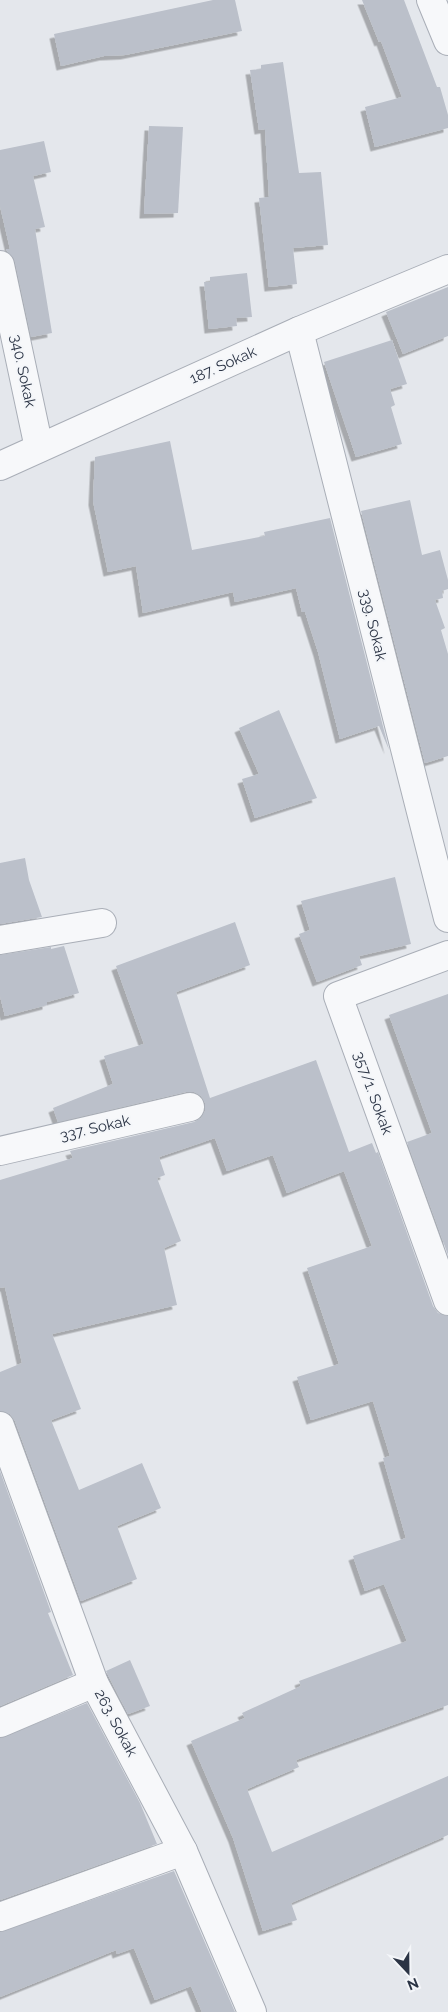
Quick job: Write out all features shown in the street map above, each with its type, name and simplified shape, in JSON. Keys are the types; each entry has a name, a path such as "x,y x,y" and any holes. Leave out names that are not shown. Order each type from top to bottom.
{"street":[{"path":"431,0 448,41"},
{"name":"340. Sokak","path":"0,265 39,448"},
{"name":"187. Sokak","path":"0,466 299,331 448,268"},
{"name":"339. Sokak","path":"299,331 448,918"},
{"path":"0,940 102,923"},
{"name":"357/1. Sokak","path":"448,955 338,996 448,1300"},
{"name":"337. Sokak","path":"0,1151 190,1107"},
{"name":"263. Sokak","path":"0,1426 94,1683 183,1851 252,2012"},
{"path":"0,1723 94,1683"},
{"path":"0,1917 183,1851"}],"building":[{"path":"213,0 235,0 242,31 125,55 104,56 61,66 54,34"},
{"path":"362,0 404,0 437,87 440,87 448,115 448,128 375,147 365,107 402,97 381,41 379,42"},
{"path":"283,62 299,173 321,172 328,245 293,248 297,284 269,287 259,198 269,197 265,129 259,130 250,70 261,69 261,65"},
{"path":"149,126 183,127 178,213 144,214"},
{"path":"44,141 51,172 33,176 45,227 35,229 52,333 31,337 15,262 6,249 10,249 0,206 0,150"},
{"path":"247,273 252,317 236,318 237,326 209,329 204,282 210,282 210,277"},
{"path":"448,287 448,336 403,354 386,312"},
{"path":"392,340 407,384 390,389 395,405 391,407 402,444 356,457 324,362"},
{"path":"170,441 192,550 265,536 264,532 330,518 389,750 379,726 340,739 318,652 305,612 302,612 296,588 235,602 233,592 143,613 136,566 108,572 93,501 95,457"},
{"path":"410,500 422,555 440,550 448,580 448,589 442,591 443,598 435,600 445,628 441,630 448,654 448,756 425,763 361,511"},
{"path":"279,710 317,798 255,818 242,779 259,774 239,728"},
{"path":"25,858 29,880 42,917 0,924 0,863"},
{"path":"395,877 411,944 359,956 362,965 317,982 299,934 310,930 301,901"},
{"path":"235,922 250,965 176,992 210,1098 316,1060 349,1152 372,1143 376,1153 378,1152 433,1306 438,1313 448,1316 448,1705 296,1760 299,1767 247,1789 272,1852 448,1776 448,1835 291,1903 297,1920 263,1931 233,1838 191,1741 245,1718 242,1713 301,1686 299,1681 407,1641 384,1584 365,1591 353,1556 406,1538 383,1458 390,1456 373,1401 311,1420 297,1377 339,1364 307,1268 372,1246 344,1171 287,1193 273,1155 227,1171 215,1138 159,1157 165,1175 157,1178 181,1241 164,1248 177,1305 52,1334 81,1409 51,1420 79,1490 142,1463 161,1508 117,1526 137,1579 81,1601 15,1421 10,1414 0,1411 0,1372 22,1363 5,1287 0,1288 0,1180 73,1158 70,1151 194,1122 201,1118 205,1111 205,1103 201,1096 194,1092 186,1092 58,1122 53,1108 113,1084 104,1056 144,1044 116,966"},
{"path":"64,946 79,993 47,1002 47,1005 5,1016 0,996 0,955"},
{"path":"448,994 448,1255 407,1142 432,1133 389,1015"},
{"path":"0,1471 51,1612 48,1613 73,1675 0,1706"},
{"path":"130,1660 150,1706 128,1714 106,1671"},
{"path":"87,1703 140,1803 157,1844 0,1900 0,1738"},
{"path":"174,1871 235,2012 202,2012 191,1986 155,2000 134,1948 117,1954 116,1950 0,1997 0,1932"}]}
